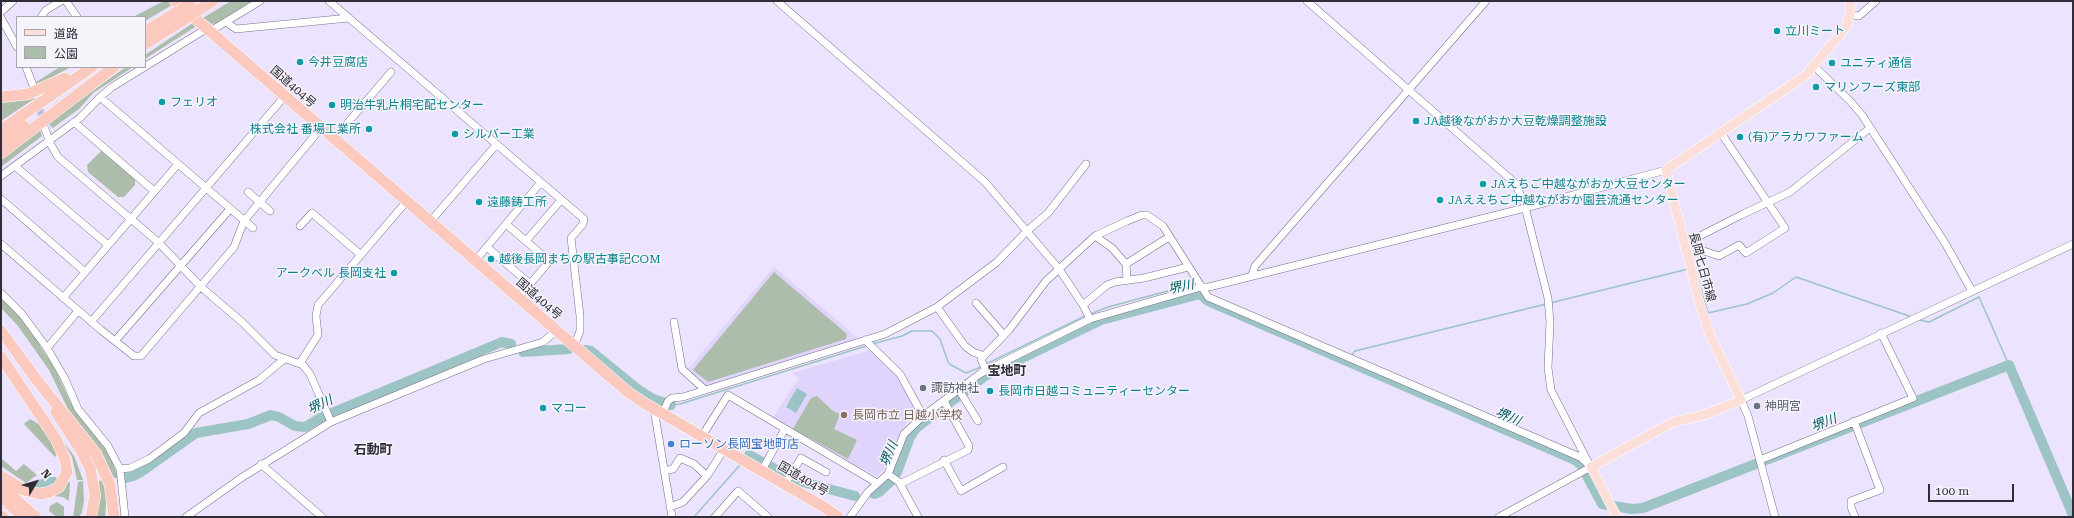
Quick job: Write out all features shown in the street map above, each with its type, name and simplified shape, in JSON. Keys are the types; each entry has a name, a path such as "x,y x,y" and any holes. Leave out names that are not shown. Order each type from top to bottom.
{"highway":[{"path":"146,38 178,11 194,5 213,1"},
{"name":"国道404号","path":"178,11 208,30 629,393 663,408 702,436 788,480 838,517"},
{"path":"1,97 18,96 37,91 55,84 83,68"},
{"path":"1,130 91,68"},
{"path":"1,142 110,68"},
{"path":"1,153 113,68"},
{"path":"3,333 36,379 80,449 90,468 95,495 91,517"},
{"path":"1,357 24,389 60,446 65,459 67,472 59,487 50,492 40,494 23,490 1,476"},
{"path":"36,379 87,441 100,461 110,485 114,517"},
{"path":"24,389 62,434 77,454 84,467 88,487 88,501 84,517"},
{"path":"1,486 36,517"},
{"path":"1,497 23,517"}],"main road":[{"path":"1666,170 1806,75 1841,34 1850,15 1850,1"},
{"name":"長岡七日市線","path":"1666,170 1700,305 1710,335 1741,400"},
{"path":"1617,517 1591,467 1673,422 1704,415 1741,400"}],"street":[{"path":"1,12 13,1"},
{"path":"42,16 46,10 60,1"},
{"path":"66,1 76,16"},
{"path":"146,67 208,30 226,22 260,1"},
{"path":"329,1 584,219 583,224 571,238 580,316 580,331 574,346"},
{"path":"776,1 985,182 1059,269 1083,305 1090,319"},
{"path":"1307,1 1515,183 1521,193 1549,307 1548,379 1555,401 1591,467"},
{"path":"1252,275 1256,266 1486,1"},
{"path":"1850,15 1859,16 1876,1"},
{"path":"1,18 16,43"},
{"path":"226,22 236,29 349,18"},
{"path":"1814,66 1850,101 1870,128 1945,243 1972,291"},
{"path":"26,68 34,88"},
{"path":"1,176 74,122 100,97 144,68"},
{"path":"334,139 390,72"},
{"path":"91,322 284,96"},
{"path":"100,97 253,228"},
{"path":"74,122 154,191"},
{"path":"1,244 91,322 134,356 141,356 234,247 244,221 321,128"},
{"path":"1684,243 1694,240 1790,192 1870,128"},
{"path":"45,129 58,157 158,242 201,287 242,322 275,355 283,360 300,363 310,374 329,417"},
{"path":"1694,240 1701,250 1719,256 1739,245 1746,253 1785,228 1721,133"},
{"path":"430,222 496,145"},
{"path":"63,298 178,164"},
{"path":"672,517 664,471 663,408 672,398 683,397 885,334 937,307 997,262 1027,231 1048,213 1086,164"},
{"path":"16,166 108,245"},
{"path":"850,517 860,500 888,474 904,434 911,425 986,371 1090,319 1200,287 1209,287 1252,275 1525,208 1666,170"},
{"path":"475,261 541,182"},
{"path":"248,192 270,211"},
{"path":"1,200 85,272"},
{"path":"526,241 561,200"},
{"path":"300,363 318,335 316,316 318,305 406,202"},
{"path":"115,341 230,209"},
{"path":"300,226 312,213 361,255"},
{"path":"986,371 981,362 984,356 1004,335 1046,281 1094,236 1142,215 1147,215 1160,223 1200,287 1205,294 1213,299 1575,455 1591,467"},
{"path":"506,224 548,260 548,263 518,298"},
{"path":"1094,236 1112,248 1126,264 1127,280"},
{"path":"1126,264 1169,237"},
{"path":"1775,517 1748,416 1741,400 2073,244"},
{"path":"487,247 530,284"},
{"path":"1083,305 1107,285 1188,268"},
{"path":"1,293 22,314 47,348 65,378 78,409 108,446 120,469 125,517"},
{"path":"976,303 1004,335"},
{"path":"937,307 965,346 973,352 984,356"},
{"path":"47,348 78,311"},
{"path":"674,322 682,369 705,390"},
{"path":"186,517 329,417 484,359 543,342 556,331"},
{"path":"1760,460 1912,398 1881,333"},
{"path":"865,340 900,374 922,416"},
{"path":"120,469 130,468 155,455 184,433 200,413 259,380 283,360"},
{"path":"959,390 978,421"},
{"path":"702,436 728,395 878,483"},
{"path":"900,484 944,460 968,450 969,446 944,401"},
{"path":"1854,421 1880,490 1851,501 1851,507 1855,517"},
{"path":"763,466 785,429"},
{"path":"670,506 681,503 707,476 725,448"},
{"path":"664,471 673,468 680,458 694,464 707,476"},
{"path":"788,480 801,458 826,472"},
{"path":"944,460 961,491 1003,467"},
{"path":"261,464 322,517"},
{"path":"1500,517 1591,467"},
{"path":"888,474 900,484 918,517"},
{"path":"715,517 738,491 768,517"}],"shaded area":[{"path":"774,267 857,337 856,340 707,387 687,370"},
{"name":"長岡市立 日越小学校","path":"871,350 897,376 918,412 907,422 887,466 877,476 828,452 772,419 799,378 792,373"},
{"path":"797,388 807,394 796,413 786,407"}],"green space":[{"path":"164,1 168,1 172,5 146,20 146,16 135,16"},
{"path":"231,1 252,1 217,23 212,24 203,18"},
{"path":"193,23 195,27 146,58 146,54"},
{"path":"58,68 69,68 37,85 36,82"},
{"path":"125,68 131,68 93,93 79,109 53,128 47,123"},
{"path":"32,95 34,99 1,121 1,101"},
{"path":"40,129 42,136 1,167 1,159"},
{"path":"101,151 135,179 135,185 124,197 118,197 88,172 87,165"},
{"path":"774,272 847,334 846,339 708,382 693,370"},
{"path":"1,297 14,309 40,341 40,346 54,367 72,405 110,453 118,478 114,478 101,451 68,409 49,370 18,326 1,308"},
{"path":"817,396 833,411 840,414 834,429 857,440 848,459 793,429 811,398"},
{"path":"30,419 42,426 59,453 55,457 24,424"},
{"path":"59,436 74,456 83,480 77,480 72,457"},
{"path":"1,458 16,471 24,464 37,475 26,483 1,466"},
{"path":"105,480 107,493 105,517 92,517 99,481"},
{"path":"83,481 84,501 82,512 79,517 73,517 78,482"},
{"path":"67,482 70,482 69,501 63,497 54,496"},
{"path":"57,502 64,507 64,517 57,517 49,511 50,506"}],"waterway":[{"path":"1550,303 1688,269"},
{"path":"1696,272 1708,313 1747,304 1773,293 1796,277 1912,317"},
{"path":"1090,314 1108,307 1190,285 1192,287"},
{"name":"堺川","path":"874,494 879,492 892,480 897,472 910,437 916,428 985,376 1101,320 1200,294 1208,301 1575,460 1581,465 1602,504 1632,509 1643,508 2009,365 2073,515"},
{"path":"1919,320 1929,322 1979,297 2009,365"},
{"path":"1351,356 1355,351 1546,304"},
{"path":"986,364 1085,316"},
{"path":"872,344 902,336 912,331 932,331 940,339 948,362 951,365 966,373 981,367"},
{"name":"堺川","path":"122,479 141,472 196,433 248,424 271,415 279,417 295,426 305,427 322,417 502,342 511,344"},
{"path":"671,405 680,404 866,346"},
{"name":"堺川","path":"523,352 569,349"},
{"name":"堺川","path":"585,350 591,351 640,391 653,399 671,405"},
{"name":"堺川","path":"749,455 795,480 855,496"},
{"path":"694,517 740,465"},
{"name":"堺川","path":"34,489 46,482 54,482"}],"tunnel":[{"path":"34,88 44,124"}],"place":[{"name":"立川ミート","path":"1777,31"},
{"name":"今井豆腐店","path":"300,62"},
{"name":"ユニティ通信","path":"1832,63"},
{"name":"マリンフーズ東部","path":"1816,87"},
{"name":"フェリオ","path":"162,102"},
{"name":"明治牛乳片桐宅配センター","path":"332,105"},
{"name":"JA越後ながおか大豆乾燥調整施設","path":"1416,121"},
{"name":"株式会社 番場工業所","path":"369,129"},
{"name":"シルバー工業","path":"455,134"},
{"name":"(有)アラカワファーム","path":"1740,137"},
{"name":"JAえちご中越ながおか大豆センター","path":"1483,184"},
{"name":"JAええちご中越ながおか園芸流通センター","path":"1440,200"},
{"name":"遠藤鋳工所","path":"479,202"},
{"name":"越後長岡まちの駅古事記COM","path":"491,259"},
{"name":"アークベル 長岡支社","path":"394,273"},
{"name":"諏訪神社","path":"923,388"},
{"name":"長岡市日越コミュニティーセンター","path":"990,391"},
{"name":"神明宮","path":"1757,406"},
{"name":"マコー","path":"543,408"},
{"name":"長岡市立 日越小学校","path":"844,415"},
{"name":"ローソン長岡宝地町店","path":"671,444"}],"district":[{"name":"宝地町","path":"1007,371"},
{"name":"石動町","path":"373,450"}]}
